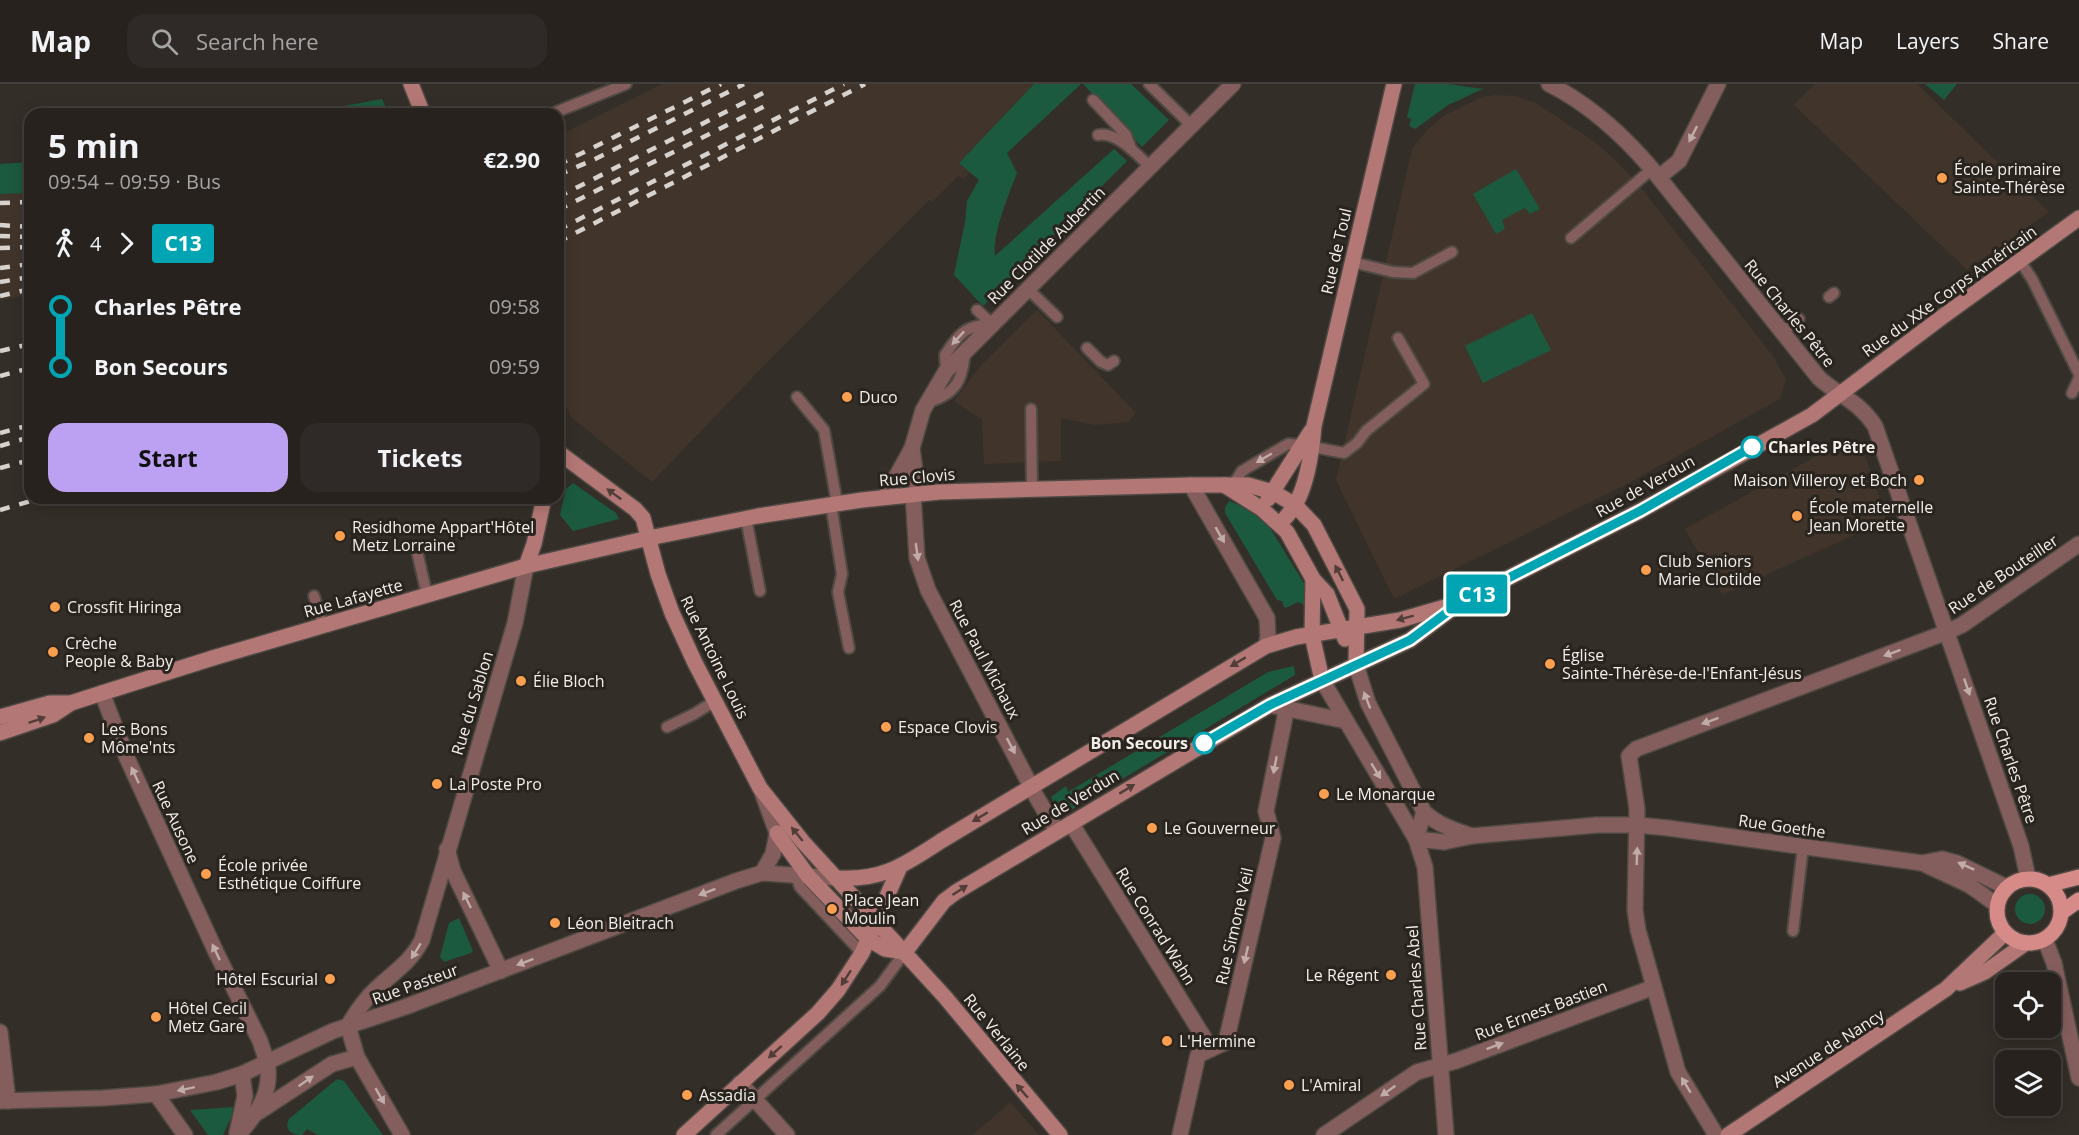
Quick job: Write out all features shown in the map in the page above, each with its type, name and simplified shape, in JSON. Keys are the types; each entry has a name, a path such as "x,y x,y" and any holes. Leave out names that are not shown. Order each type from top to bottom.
{"main road":[{"path":"411,84 421,108"},
{"name":"Rue de Toul","path":"1280,524 1295,505 1305,479 1308,446 1394,84"},
{"name":"Rue du XXe Corps Américain","path":"1840,394 2079,218"},
{"name":"Rue de Verdun","path":"905,952 944,901 1057,831 1322,680 1410,640 1461,602 1640,511 1812,415 1840,394"},
{"name":"Rue de Toul","path":"1262,509 1308,446"},
{"name":"Rue Antoine Louis","path":"564,456 635,509 643,518 658,574 672,613 695,663 760,788 803,842 836,878"},
{"path":"1229,485 1262,509 1287,532 1313,579 1327,594 1349,628 1356,665"},
{"name":"Rue Clovis","path":"649,538 834,503 915,494 1032,488 1248,485 1273,492 1295,505 1314,525 1357,609 1349,628"},
{"path":"526,566 534,544 543,504"},
{"name":"Rue Lafayette","path":"0,733 53,715 71,703 323,626 526,566 649,538"},
{"path":"1313,579 1312,635 1322,680"},
{"name":"Rue de Verdun","path":"836,878 857,879 899,869 941,841 1266,646 1312,635 1400,620 1461,602"},
{"name":"Rue Lafayette","path":"0,717 50,703 71,703"},
{"path":"777,833 802,875 865,946 905,952"},
{"path":"684,1135 818,1013 838,990 865,946 899,869"},
{"path":"2048,885 2079,877"},
{"path":"836,878 905,952"},
{"path":"2028,878 2039,879 2048,885 2058,897 2062,912 2054,933 2045,940 2026,943 2011,938 1998,922 1997,905 2006,887 2028,878"},
{"path":"2062,912 2079,900"},
{"name":"Avenue de Nancy","path":"1946,990 2005,933"},
{"name":"Avenue de Nancy","path":"1728,1135 1946,990 1985,972 2026,943"},
{"name":"Rue Verlaine","path":"905,952 1060,1135"}],"street":[{"name":"Rue Clotilde Aubertin","path":"885,497 912,448 919,422 946,371 1233,84"},
{"name":"Rue Charles Pêtre","path":"1548,84 1575,99 1624,138 1656,173 1819,378 1867,414 1875,426 2021,846 2028,878"},
{"path":"1656,173 1678,161 1718,84"},
{"name":"Rue Clotilde Aubertin","path":"912,448 917,475 915,494"},
{"path":"1191,485 1266,618 1268,637 1266,646"},
{"name":"Rue Paul Michaux","path":"915,494 917,558 928,590 1031,787 1057,831"},
{"name":"Rue de Bouteiller","path":"1637,825 1629,756 1636,749 1947,632 1962,625 2079,544"},
{"name":"Rue du Sablon","path":"348,1026 357,1010 376,989 400,970 415,954 422,940 515,623 526,566"},
{"path":"1356,665 1368,703 1424,812 1448,828 1472,836"},
{"name":"Rue Charles Abel","path":"1322,680 1416,839 1425,867 1446,1135"},
{"name":"Rue Ausone","path":"102,693 132,769 216,952 260,1041 267,1062"},
{"path":"1277,706 1346,721"},
{"name":"Rue Simone Veil","path":"1180,1135 1198,1055 1226,1042 1273,838 1266,811 1285,717 1277,706"},
{"name":"Rue Antoine Louis","path":"760,788 777,833"},
{"path":"1416,839 1424,812"},
{"name":"Rue Conrad Wahn","path":"1071,823 1211,1049"},
{"name":"Rue Goethe","path":"1416,839 1444,842 1472,836 1597,825 1637,825 1922,863 1969,885 1997,905"},
{"path":"1637,825 1635,910 1643,952 1678,1072 1716,1135"},
{"path":"762,873 773,854 777,833"},
{"path":"447,849 453,871 501,971"},
{"name":"Rue Goethe","path":"1922,863 1942,859 1957,862 2006,887"},
{"name":"Rue Pasteur","path":"4,1101 156,1094 206,1085 242,1074 333,1031 389,1013 736,881 762,873 836,878"},
{"path":"2045,940 2054,963 2076,1052 2079,1078"},
{"name":"Rue Ernest Bastien","path":"1324,1135 1408,1077 1654,987"},
{"path":"348,1026 357,1057 402,1135"},
{"path":"0,1032 4,1101"},
{"path":"237,1135 257,1113 332,1064 357,1057"},
{"path":"257,1113 268,1083 267,1062"},
{"path":"237,1135 245,1096 242,1074"},
{"path":"740,1083 787,1135"},
{"path":"156,1094 185,1135"}],"lane":[{"path":"564,109 626,84"},
{"path":"1149,84 1191,125"},
{"path":"1093,100 1126,135 1131,148"},
{"path":"1098,135 1105,134 1131,148 1150,167"},
{"path":"1571,238 1656,173"},
{"path":"1352,262 1393,272 1413,273 1452,252"},
{"path":"2020,261 2032,279 2079,376 2072,393"},
{"path":"1028,289 1057,317"},
{"path":"977,310 992,324"},
{"path":"1782,332 1799,319"},
{"path":"946,371 945,355 963,332 974,325 992,324"},
{"path":"1229,485 1242,471 1288,444 1344,453 1357,443 1366,431 1424,384 1398,338"},
{"path":"1087,348 1101,362 1108,365 1114,361"},
{"path":"928,402 941,398 954,389 964,366 965,350"},
{"path":"797,398 824,430 842,574 838,592 849,648"},
{"path":"1031,409 1032,488"},
{"path":"746,518 760,591"},
{"path":"416,547 427,595"},
{"path":"314,596 323,626"},
{"path":"667,727 715,701"},
{"path":"1793,930 1803,847"},
{"path":"717,1135 880,986 905,952"}],"shaded area":[{"path":"663,84 1034,84 959,163 970,172 963,179 958,176 932,202 929,200 779,350 652,482 571,417 564,401 564,133"},
{"name":"École primaire Sainte-Thérèse","path":"1815,84 1917,84 2049,212 1967,270 1794,105"},
{"path":"1493,95 1515,96 1536,103 1595,142 1615,160 1634,179 1773,356 1786,380 1780,399 1623,486 1394,599 1336,480 1412,149 1427,130 1445,115 1480,98"},
{"path":"24,193 24,296 0,300 0,194"},
{"path":"1037,310 1136,413 1128,422 1094,425 1061,418 1061,461 984,464 982,420 954,401 982,364"},
{"name":"École maternelle Jean Morette","path":"1847,439 1861,444 1887,520 1722,595 1685,529"},
{"path":"1010,1102 1039,1135 972,1135 1002,1110"}],"green space":[{"path":"1034,84 1081,84 1007,153 1017,173 996,237 995,256 1114,149 1127,161 983,306 954,275 967,201 979,180 959,163"},
{"path":"1083,84 1131,84 1169,120 1142,147"},
{"path":"1415,84 1448,84 1483,89 1448,105 1415,129 1409,126 1411,119 1407,117"},
{"path":"1925,84 1957,84 1944,100"},
{"path":"382,99 386,108 333,108"},
{"path":"24,162 24,193 0,194 0,164"},
{"path":"1516,169 1540,209 1530,214 1525,208 1502,220 1505,229 1496,234 1473,194"},
{"path":"1532,313 1551,350 1483,383 1465,346"},
{"path":"573,483 616,513 619,519 573,531 560,515 566,489"},
{"path":"1229,501 1250,510 1270,528 1305,585 1307,599 1304,605 1298,602 1286,608 1282,601 1277,600 1225,513"},
{"path":"1294,666 1295,675 1061,816 1055,816 1052,813 1056,810 1051,797 1066,786 1068,792 1268,672"},
{"path":"2030,894 2036,895 2044,903 2044,915 2036,923 2030,924 2024,923 2016,915 2015,909 2016,903 2024,895"},
{"path":"459,918 473,951 444,962 440,957 449,923"},
{"path":"337,1079 344,1081 383,1135 318,1135 307,1129 299,1135 289,1130 287,1125 289,1119"},
{"path":"233,1107 223,1135 208,1135 190,1110"}],"railway":[{"path":"564,162 721,84"},
{"path":"564,172 744,84"},
{"path":"564,227 844,84"},
{"path":"564,239 865,84"},
{"path":"564,194 765,92"},
{"path":"564,207 771,103"},
{"path":"0,203 24,202"},
{"path":"0,225 24,227"},
{"path":"0,236 24,237"},
{"path":"0,248 24,247"},
{"path":"0,268 24,265"},
{"path":"0,282 24,278"},
{"path":"0,296 24,290"},
{"path":"0,351 24,345"},
{"path":"0,376 24,370"},
{"path":"0,433 24,427"},
{"path":"0,446 24,439"},
{"path":"0,468 24,462"},
{"path":"0,510 24,503"}],"bus line":[{"name":"C13","path":"1204,743 1270,705 1410,640 1461,602 1640,511 1752,447"}],"place":[{"name":"École primaire Sainte-Thérèse","path":"1942,178"},
{"name":"Duco","path":"847,397"},
{"name":"Charles Pêtre","path":"1752,447"},
{"name":"Maison Villeroy et Boch","path":"1919,480"},
{"name":"École maternelle Jean Morette","path":"1797,516"},
{"name":"Residhome Appart'Hôtel Metz Lorraine","path":"340,536"},
{"name":"Club Seniors Marie Clotilde","path":"1646,570"},
{"name":"Crossfit Hiringa","path":"55,607"},
{"name":"Crèche People & Baby","path":"53,652"},
{"name":"Église Sainte-Thérèse-de-l'Enfant-Jésus","path":"1550,664"},
{"name":"Élie Bloch","path":"521,681"},
{"name":"Espace Clovis","path":"886,727"},
{"name":"Les Bons Môme'nts","path":"89,738"},
{"name":"Bon Secours","path":"1204,743"},
{"name":"La Poste Pro","path":"437,784"},
{"name":"Le Monarque","path":"1324,794"},
{"name":"Le Gouverneur","path":"1152,828"},
{"name":"École privée Esthétique Coiffure","path":"206,874"},
{"name":"Place Jean Moulin","path":"832,909"},
{"name":"Léon Bleitrach","path":"555,923"},
{"name":"Le Régent","path":"1391,975"},
{"name":"Hôtel Escurial","path":"330,979"},
{"name":"Hôtel Cecil Metz Gare","path":"156,1017"},
{"name":"L'Hermine","path":"1167,1041"},
{"name":"L'Amiral","path":"1289,1085"},
{"name":"Assadia","path":"687,1095"}]}
